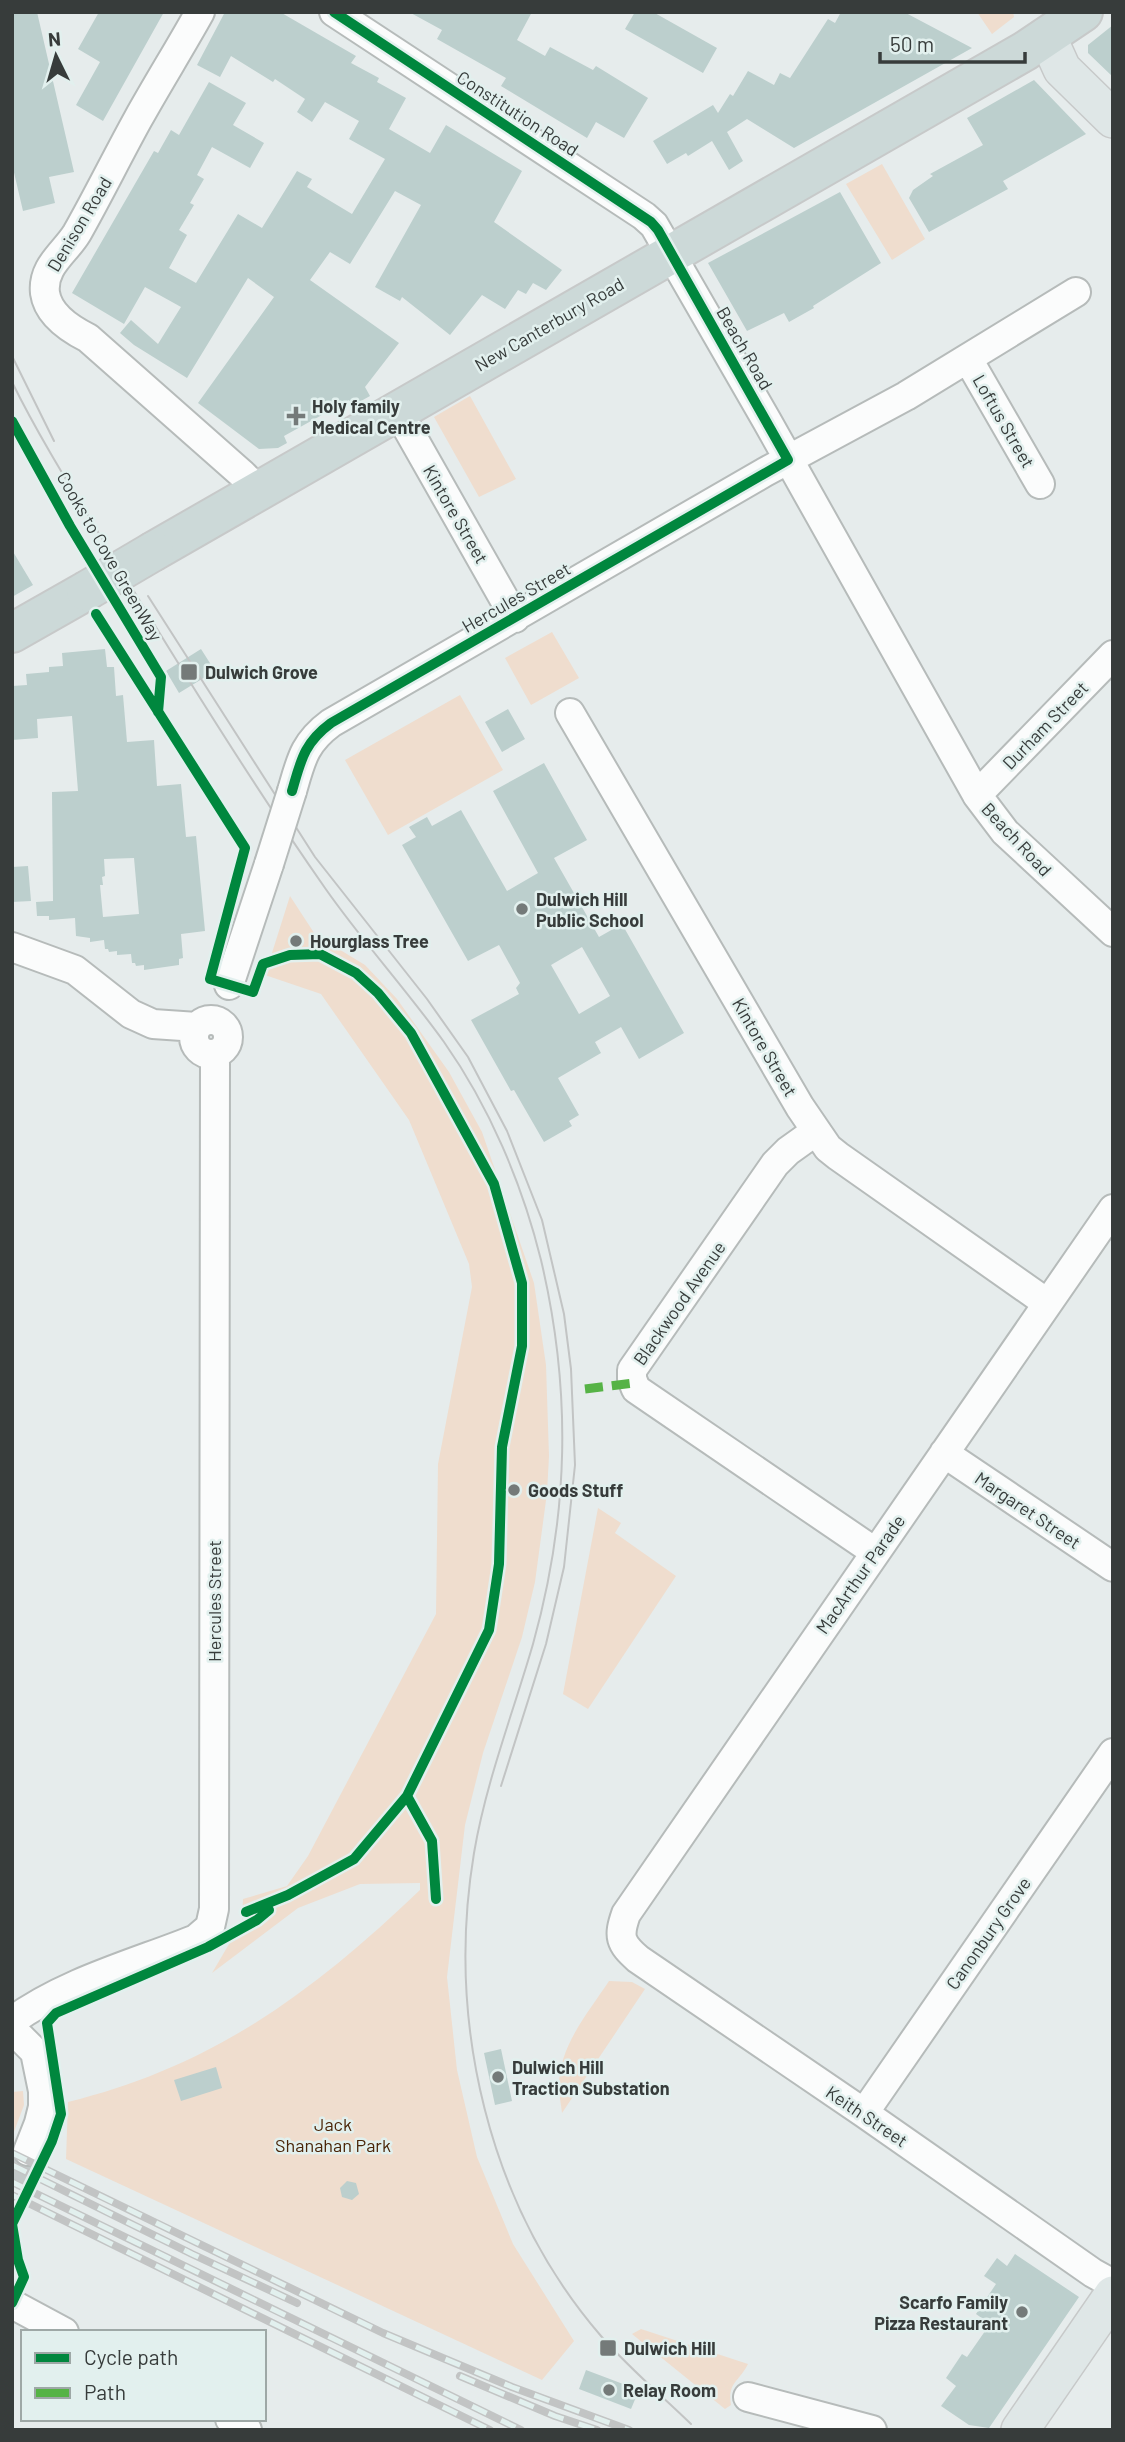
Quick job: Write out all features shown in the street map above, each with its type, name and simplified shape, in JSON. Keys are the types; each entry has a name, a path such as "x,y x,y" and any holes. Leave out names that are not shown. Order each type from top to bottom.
{"highway":[{"name":"New Canterbury Road","path":"12,633 1025,51 1043,24 1083,12"}],"main road":[{"path":"1043,24 1062,69 1113,119"},
{"path":"1020,2430 1113,2295"}],"street":[{"name":"Denison Road","path":"200,12 72,241 58,254 45,281 45,293 48,304 56,314 75,331 88,338 258,490"},
{"name":"Constitution Road","path":"334,12 644,216 658,230 671,254"},
{"name":"Beach Road","path":"671,254 977,795 1005,832 1113,932"},
{"name":"Hercules Street","path":"229,985 305,748 321,731 788,460 906,396 1076,292"},
{"name":"Loftus Street","path":"968,359 1040,484"},
{"name":"Kintore Street","path":"397,410 515,618"},
{"name":"Durham Street","path":"977,795 1113,655"},
{"name":"Kintore Street","path":"570,713 816,1131 838,1156 1047,1303"},
{"name":"Hercules Street","path":"12,947 75,970 131,1014 153,1024 197,1027 193,1037 196,1047 204,1054 215,1055 214,1909 210,1927 196,1939 56,1994 12,2021"},
{"name":"Blackwood Avenue","path":"816,1131 775,1164 632,1370 632,1380 636,1388 875,1552"},
{"name":"MacArthur Parade","path":"623,1946 621,1935 626,1914 1113,1209"},
{"name":"Margaret Street","path":"944,1453 1113,1567"},
{"name":"Canonbury Grove","path":"864,2113 1113,1753"},
{"name":"Keith Street","path":"623,1946 638,1959 1093,2273 1113,2284"},
{"path":"12,2029 35,2052 43,2091 43,2107 28,2151"},
{"path":"12,2304 60,2330"},
{"path":"748,2397 872,2430"}],"green space":[{"path":"977,12 1013,12 1014,17 992,34"},
{"path":"882,164 925,239 892,260 846,184"},
{"path":"470,396 516,479 479,497 434,417"},
{"path":"552,632 579,678 531,705 505,658"},
{"path":"460,695 503,770 388,835 345,760"},
{"name":"Jack Shanahan Park","path":"290,896 320,942 337,948 365,965 397,999 449,1072 482,1132 534,1283 546,1365 549,1456 547,1493 535,1582 522,1637 483,1753 465,1825 447,1977 457,2070 477,2157 513,2244 574,2341 542,2380 66,2159 68,2102 121,2087 170,2068 259,2021 340,1961 420,1890 420,1883 360,1884 298,1908 212,1973 242,1922 243,1899 287,1886 308,1856 436,1614 438,1464 472,1287 469,1264 409,1120 321,994 265,975"},
{"path":"598,1508 621,1523 615,1533 676,1576 588,1709 563,1694"},
{"path":"609,1981 632,1982 645,1989 562,2113 559,2086 564,2057 576,2030"},
{"path":"23,2091 24,2105 12,2137 12,2092"},
{"path":"641,2329 748,2364 732,2387 731,2405 725,2409 632,2334"}],"building":[{"path":"12,12 37,12 74,172 49,177 55,203 23,211 12,164"},
{"path":"99,12 164,12 103,121 76,105 100,62 78,49"},
{"path":"225,12 280,12 356,56 351,63 379,78 377,82 406,98 389,129 430,153 446,125 522,171 494,222 562,270 546,290 533,283 526,294 518,290 505,309 482,295 450,335 402,297 400,301 375,287 421,205 395,191 350,264 330,252 310,280 399,343 365,387 370,396 352,406 349,400 284,436 287,443 278,448 259,449 198,403 274,297 248,278 187,378 134,345 120,333 131,320 158,344 181,307 145,287 124,324 72,293 154,151 158,153 171,130 179,135 209,82 246,103 233,125 264,143 250,168 212,147 197,175 204,179 190,203 194,205 179,230 187,235 169,268 196,283 238,214 262,228 297,171 312,179 307,187 352,214 385,159 349,139 359,121 325,102 312,122 297,112 305,99 275,79 273,82 231,56 220,77 197,65"},
{"path":"409,12 532,12 517,40 545,56 550,47 593,70 596,66 648,98 624,138 596,122 587,138 501,86 506,78 437,39 442,30"},
{"path":"635,12 653,12 717,48 703,73 625,29"},
{"path":"841,12 904,12 972,48 794,148 747,119 727,132 743,161 729,170 712,141 688,156 686,153 667,164 653,141 713,105 718,113 730,94 733,96 748,71 774,85 780,73 790,78 828,19 835,23"},
{"path":"1113,25 1113,77 1088,53 1088,45"},
{"path":"1034,80 1086,134 1003,181 1008,189 929,232 909,198 913,190 933,176 930,174 983,145 967,118"},
{"path":"840,192 881,263 789,322 784,313 747,331 708,263"},
{"path":"12,550 33,585 12,597"},
{"path":"105,649 107,667 114,667 116,696 123,695 127,742 154,740 157,786 181,784 186,837 196,836 205,931 181,934 183,958 179,959 179,965 144,970 144,965 136,966 132,963 131,954 117,955 117,951 109,952 105,949 104,940 90,942 90,938 76,936 75,918 49,920 49,916 37,916 36,902 53,901 52,792 78,791 72,716 37,719 38,738 12,740 12,686 27,685 26,674 49,672 49,667 63,666 62,653","holes":["134,858 139,914 103,917 100,885 103,885 102,877 105,876 104,859"]},
{"path":"201,649 215,671 179,693 166,671"},
{"path":"508,709 525,739 502,752 485,722"},
{"path":"544,763 587,840 554,858 599,937 622,924 684,1033 639,1059 621,1027 595,1042 601,1053 558,1078 579,1115 569,1121 572,1126 544,1142 514,1090 511,1091 471,1020 519,994 516,988 520,983 499,945 468,961 402,845 416,837 409,827 427,817 432,826 461,810 507,891 538,873 493,791","holes":["582,947 610,996 579,1014 551,965"]},
{"path":"28,866 31,901 12,902 12,867"},
{"name":"Dulwich Hill Traction Substation","path":"501,2049 512,2101 495,2105 484,2053"},
{"path":"216,2067 222,2088 181,2101 174,2080"},
{"path":"347,2181 356,2183 359,2194 352,2200 342,2197 340,2188"},
{"path":"1015,2254 1079,2297 989,2428 969,2425 941,2406 956,2386 946,2378 962,2354 967,2357 990,2324 976,2314 996,2284 984,2276 997,2258 1007,2266"},
{"name":"Relay Room","path":"586,2370 639,2390 631,2409 579,2389"}],"tunnel":[{"path":"12,2184 28,2151"}],"tram line":[{"path":"12,356 54,441"},
{"path":"12,382 65,477 246,770 339,908 429,1022 460,1067 502,1146 524,1202 541,1260 558,1357 562,1405 560,1500 545,1596 493,1774 474,1853 467,1917 466,1981 472,2046 485,2109 504,2170 530,2229 562,2285 601,2336 691,2424"},
{"path":"148,596 315,857 427,999 468,1057 507,1131 542,1220 564,1314 571,1369 575,1465 564,1567 546,1644 501,1786"}],"railway":[{"path":"12,2153 383,2333 512,2387 629,2430"},
{"path":"12,2165 297,2303"},
{"path":"12,2182 521,2430"},
{"path":"12,2195 490,2430"},
{"path":"460,2376 555,2416 597,2430"}],"marked path":[{"path":"585,1389 634,1383"}],"cycle path":[{"path":"292,791 309,745 331,723 788,460 651,222 334,12"},
{"name":"Cooks to Cove GreenWay","path":"12,421 70,526 161,677 158,712"},
{"path":"96,614 245,848 210,979 253,992 263,964 290,955 320,954 356,973 378,993 411,1033 494,1184 522,1283 522,1346 502,1447 499,1564 489,1630 407,1796 354,1859 288,1895 246,1912"},
{"path":"407,1796 432,1841 436,1899"},
{"path":"12,2303 24,2277 12,2224 52,2141 61,2114 47,2023 56,2013 208,1947 257,1920 269,1910"}],"place":[{"name":"Holy family Medical Centre","path":"296,416"},
{"name":"Dulwich Grove","path":"189,672"},
{"name":"Dulwich Hill Public School","path":"522,909"},
{"name":"Hourglass Tree","path":"296,941"},
{"name":"Goods Stuff","path":"514,1490"},
{"name":"Dulwich Hill Traction Substation","path":"498,2077"},
{"name":"Scarfo Family Pizza Restaurant","path":"1022,2312"},
{"name":"Dulwich Hill","path":"608,2348"},
{"name":"Relay Room","path":"609,2390"}]}
